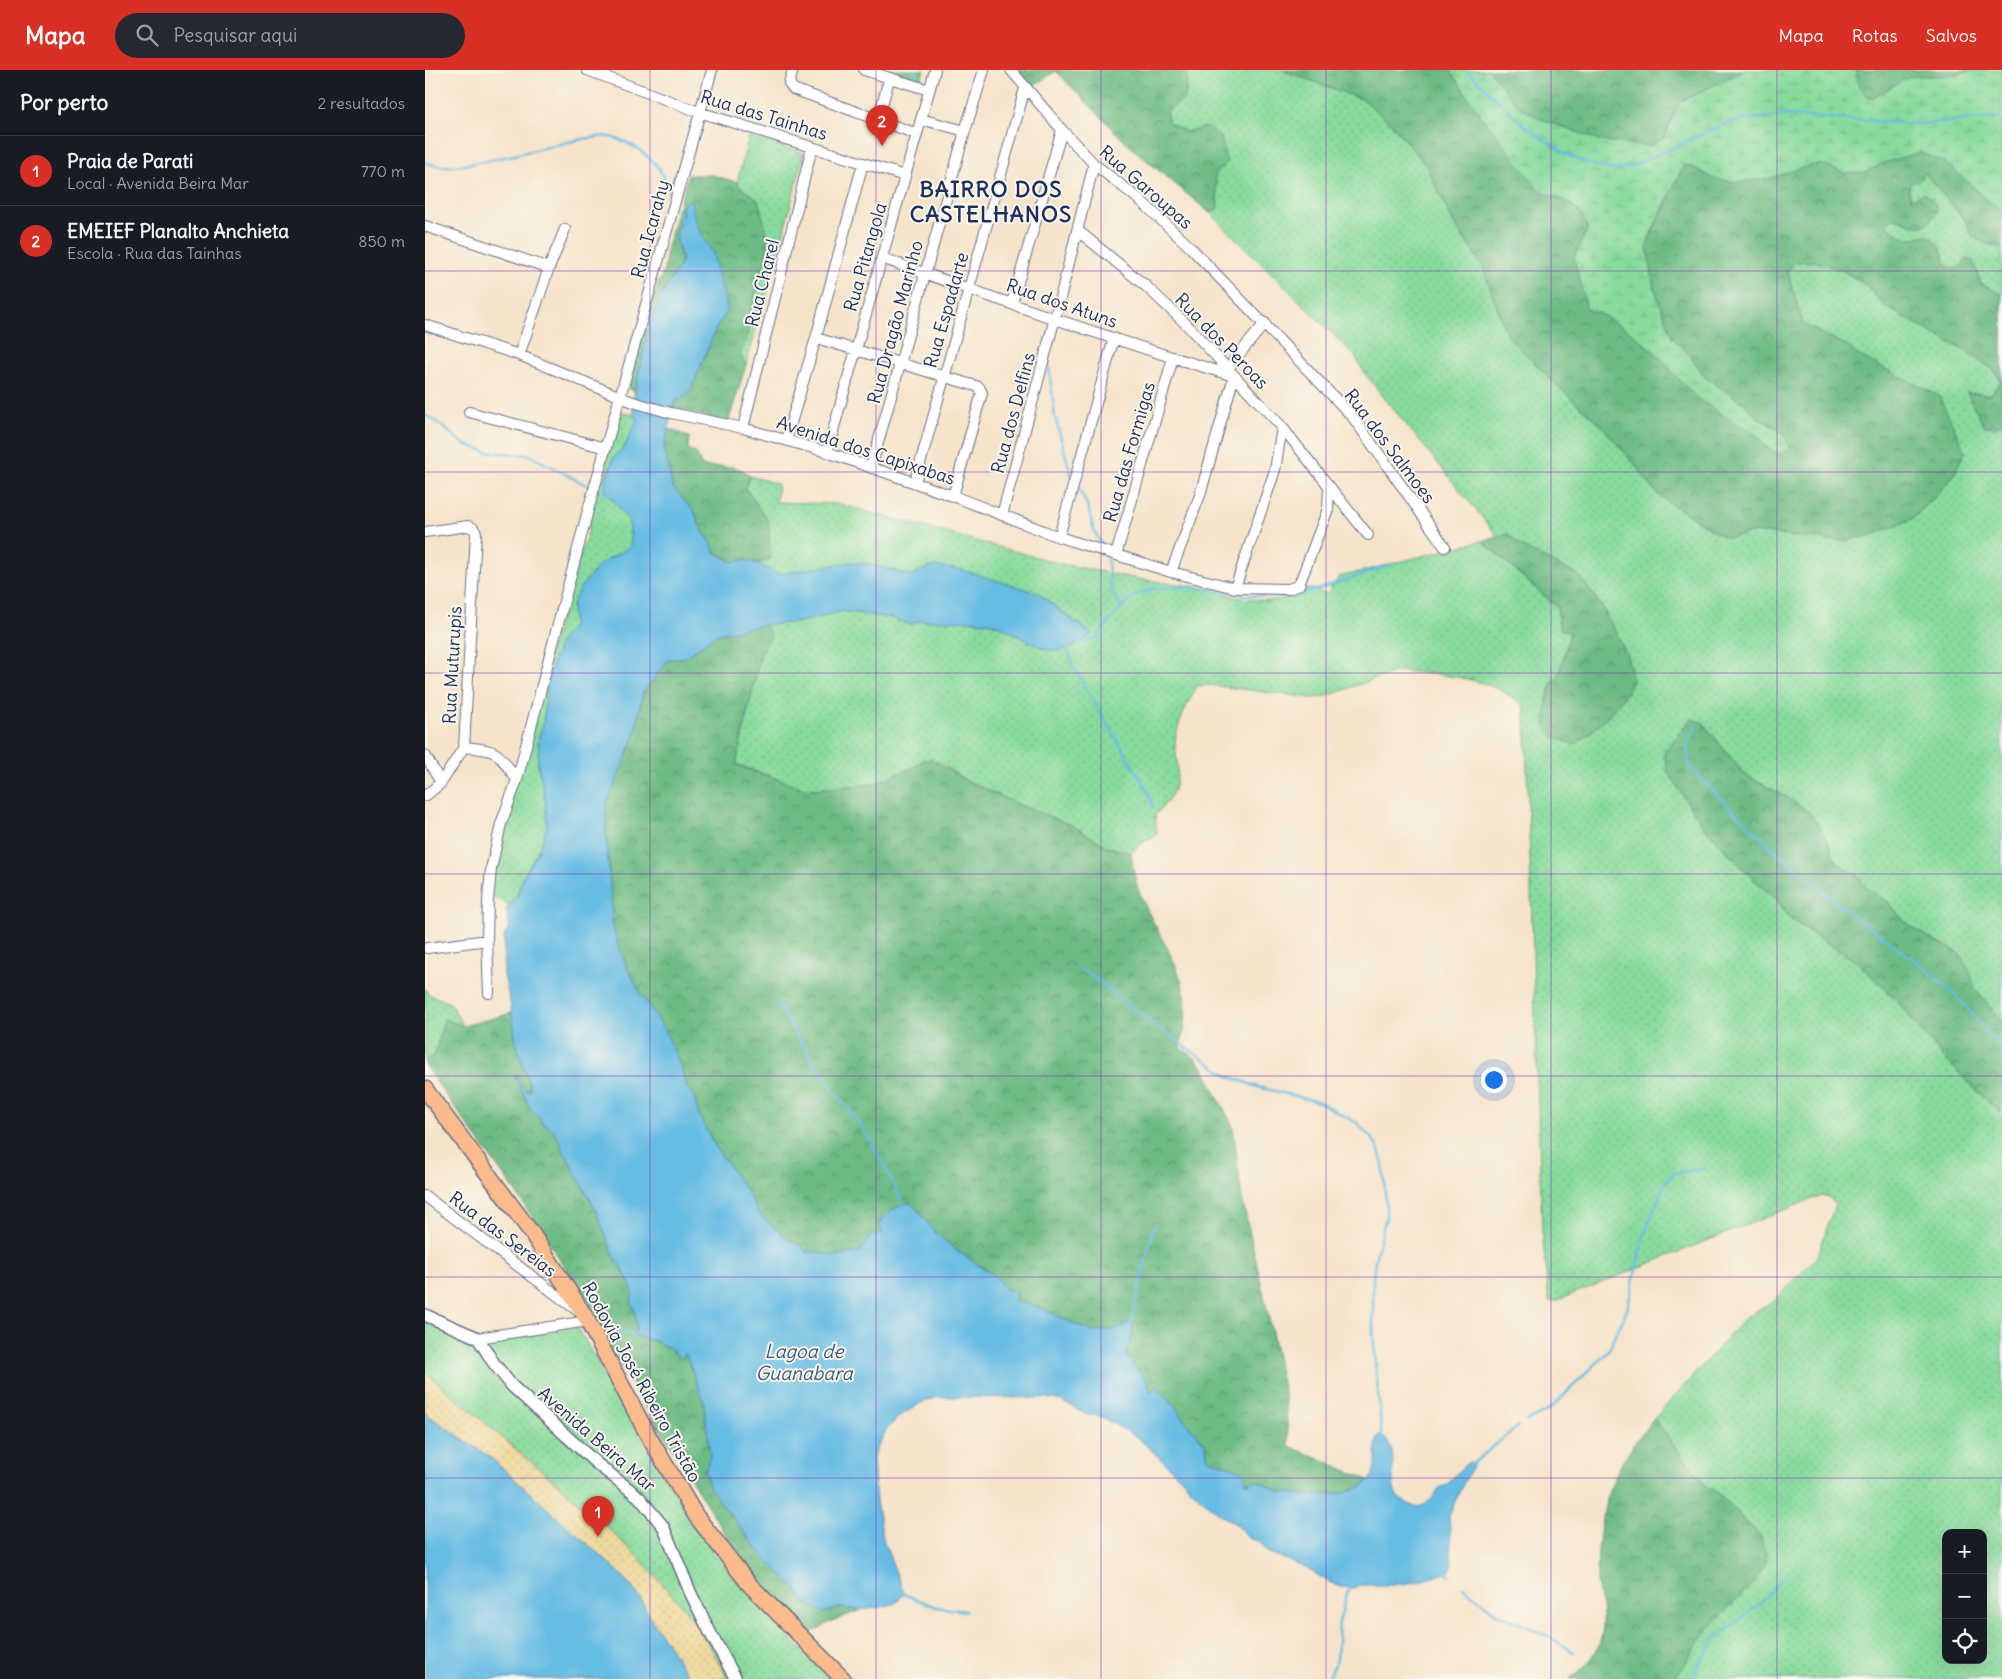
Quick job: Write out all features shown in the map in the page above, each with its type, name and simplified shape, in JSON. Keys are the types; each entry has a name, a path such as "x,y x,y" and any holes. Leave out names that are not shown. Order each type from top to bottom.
{"main road":[{"name":"Rodovia José Ribeiro Tristão","path":"425,1089 531,1232 587,1319 649,1437 696,1516 749,1584 843,1679"}],"street":[{"name":"Rua das Tainhas","path":"587,70 699,112 905,176"},
{"name":"Rua Icarahy","path":"489,993 487,940 491,869 501,824 517,780 606,448 712,70"},
{"path":"793,70 789,84 793,89 917,134"},
{"path":"865,70 929,90"},
{"name":"Rua Pitangola","path":"827,452 935,70"},
{"name":"Rua Dragão Marinho","path":"871,468 983,70"},
{"name":"Rua Garoupas","path":"1011,70 1061,130 1094,164 1140,200 1191,248 1265,323"},
{"path":"877,120 889,79"},
{"name":"Rua Espadarte","path":"915,482 1025,88"},
{"path":"921,119 965,131"},
{"path":"1012,303 1061,130"},
{"name":"Rua Charel","path":"743,428 812,147"},
{"path":"786,440 816,338 863,163"},
{"name":"Rua dos Delfins","path":"1002,515 1094,164"},
{"path":"425,226 549,268"},
{"path":"519,355 549,268 565,229"},
{"name":"Rua dos Peroas","path":"1077,230 1147,287 1185,323 1282,427 1368,535"},
{"name":"Rua dos Atuns","path":"882,258 1173,358 1231,372"},
{"path":"1171,572 1200,495 1231,372 1265,323"},
{"name":"Rua dos Salmoes","path":"1265,323 1352,416 1445,547"},
{"name":"Avenida dos Capixabas","path":"425,325 519,355 620,398 671,413 743,428 827,452 915,482 1059,537 1171,572 1235,588 1289,589 1299,585 1328,509 1329,488"},
{"path":"816,338 979,387 982,393 953,496"},
{"path":"1059,537 1114,338"},
{"name":"Rua das Formigas","path":"1116,555 1173,358"},
{"path":"469,412 606,448"},
{"path":"1235,588 1275,470 1282,427"},
{"name":"Rua Muturupis","path":"425,532 468,526 473,528 476,533 464,747 441,783 425,796"},
{"path":"464,747 483,749 497,754 517,780"},
{"path":"425,755 441,783"},
{"path":"427,948 487,940"},
{"name":"Rua das Sereias","path":"425,1196 587,1319"},
{"path":"425,1315 479,1338 587,1319"},
{"name":"Avenida Beira Mar","path":"479,1338 493,1362 512,1386 596,1463 639,1497 663,1526 691,1594 736,1679"}],"green space":[{"path":"886,70 924,70 921,81"},
{"path":"1013,70 1188,70 1185,98 1166,112 1169,123 1186,132 1207,127 1221,138 1227,163 1215,173 1218,208 1211,214 1126,143 1056,71 1029,89"},
{"path":"1188,70 1282,70 1364,100 1391,123 1427,167 1453,222 1483,267 1507,336 1556,385 1602,426 1642,473 1657,494 1716,533 1727,537 1756,532 1825,540 1848,540 1872,535 1912,519 1937,495 1954,474 1965,451 1847,346 1803,324 1787,270 1795,262 1815,261 1842,270 1866,285 1884,306 1967,352 1994,370 2001,382 1990,395 1967,393 1997,427 2002,421 2002,1022 1975,989 1970,972 1958,952 1927,937 1904,921 1888,902 1866,888 1857,875 1837,863 1824,834 1810,813 1786,797 1744,774 1702,722 1667,770 1708,831 1757,883 1777,899 1790,919 1857,962 1896,999 1918,1028 1998,1111 2002,1111 2002,1679 1674,1679 1708,1629 1754,1583 1752,1527 1725,1500 1706,1486 1654,1419 1746,1317 1775,1300 1817,1257 1835,1205 1829,1197 1822,1195 1563,1298 1549,1301 1542,1232 1525,707 1512,697 1482,683 1466,679 1400,671 1324,697 1312,698 1209,685 1197,686 1177,730 1175,742 1177,760 1176,784 1166,802 1155,815 1157,834 1142,843 1131,853 1108,847 1073,826 1008,800 962,778 941,763 923,760 914,767 874,784 816,789 803,788 736,764 760,656 770,637 769,631 763,625 800,622 843,611 892,618 911,625 917,621 980,621 1000,626 1046,649 1054,650 1071,647 1092,634 1038,593 933,566 909,576 865,563 841,564 783,574 775,573 755,563 762,563 770,559 757,504 745,488 750,476 778,484 776,502 839,504 1062,564 1138,579 1214,589 1233,597 1269,601 1297,597 1300,589 1318,589 1321,593 1327,594 1339,577 1482,541 1557,607 1560,629 1570,633 1559,675 1552,682 1585,737 1626,695 1627,655 1601,605 1579,576 1520,546 1508,534 1498,537 1365,374 1355,356 1211,214 1218,208 1215,173 1186,132 1169,123 1166,112 1185,98"},
{"path":"1282,70 1450,70 1482,117 1545,194 1563,200 1582,212 1588,228 1574,258 1587,309 1601,314 1632,333 1661,358 1697,398 1753,431 1766,447 1771,424 1757,417 1743,403 1706,378 1691,357 1673,339 1654,288 1647,247 1684,165 1695,168 1704,174 1767,179 1804,167 1822,164 1864,173 1884,163 1919,152 1946,163 2002,211 2002,246 1996,247 1983,243 1973,236 1964,219 1924,172 1920,180 1910,183 1908,190 1911,199 1924,193 1932,199 1938,209 1933,217 1929,222 1920,226 1896,218 1885,223 1894,232 1903,237 1913,238 1925,235 1930,238 1940,247 1946,265 1955,269 1961,267 1966,259 1973,261 1981,284 2002,295 2002,421 1997,427 1984,426 1967,393 1990,395 2001,382 1994,370 1967,352 1884,306 1866,285 1842,270 1815,261 1795,262 1787,271 1803,324 1847,346 1856,354 1939,396 1965,451 1954,474 1937,495 1912,519 1872,535 1848,540 1825,540 1756,532 1727,538 1716,533 1657,494 1642,473 1602,426 1556,385 1507,336 1483,267 1453,222 1427,167 1391,123 1364,100"},
{"path":"1450,70 1489,70 1519,107 1543,120 1601,141 1651,146 1664,138 1679,103 1744,70 1857,70 1859,87 1872,99 1901,81 1915,76 1943,76 1978,70 2002,70 2002,211 1946,163 1919,152 1884,163 1864,173 1845,173 1822,164 1804,167 1767,179 1735,182 1712,178 1695,168 1684,165 1649,237 1647,247 1654,288 1673,339 1691,357 1706,378 1743,403 1757,417 1785,434 1789,448 1779,454 1766,447 1753,431 1722,415 1697,398 1661,358 1632,333 1601,314 1587,309 1574,258 1588,228 1584,219 1572,205 1538,189 1482,117"},
{"path":"1489,70 1744,70 1679,103 1664,138 1650,146 1601,141 1543,120 1519,107"},
{"path":"1857,70 1978,70 1943,76 1886,91 1872,99 1859,88"},
{"path":"749,136 804,153 746,365 740,355 748,334 750,314 768,249 766,231 758,200 742,191 737,182"},
{"path":"1924,172 1964,219 1973,236 1996,247 2002,246 2002,295 1981,284 1973,261 1955,269 1946,265 1944,258 1925,235 1913,238 1903,237 1885,223 1896,218 1910,224 1922,226 1931,221 1915,204 1910,194 1910,183"},
{"path":"688,175 712,175 737,182 742,189 754,196 759,202 767,239 768,249 750,314 748,334 740,355 746,365 728,423 673,407 674,403 690,392 717,326 728,311 712,251 705,243 696,223 690,201 680,219 676,233 676,242 681,258 680,265 658,301 658,307 649,323 635,392 628,388 646,316 664,270 667,247"},
{"path":"622,412 634,415 637,420 625,447 613,459 605,479 606,491 629,521 631,543 627,549 602,563 586,580 572,605 573,625 560,642 548,678 543,725 539,736 538,764 545,798 547,827 541,845 524,875 514,902 509,905 489,894 491,857 568,591 588,533 592,503"},
{"path":"668,428 689,437 688,449 696,453 702,466 734,467 750,476 745,488 769,522 770,559 761,562 734,562 713,550 711,542 701,529 694,511 673,488 664,449"},
{"path":"1508,534 1521,546 1579,576 1601,605 1627,655 1633,679 1628,689 1608,716 1574,745 1553,736 1545,725 1547,699 1552,682 1559,675 1570,633 1560,629 1557,607 1482,541"},
{"path":"763,625 769,631 770,637 760,656 736,764 803,788 816,789 874,784 914,767 924,760 931,759 962,778 1008,800 1073,826 1108,847 1131,853 1135,877 1141,895 1178,971 1183,988 1186,1005 1185,1025 1180,1047 1194,1057 1203,1068 1233,1127 1242,1198 1285,1398 1289,1446 1369,1480 1361,1486 1351,1491 1314,1495 1279,1491 1257,1481 1246,1483 1229,1468 1208,1459 1205,1443 1190,1428 1169,1398 1161,1393 1159,1387 1156,1386 1151,1393 1147,1380 1126,1356 1132,1335 1131,1321 1119,1329 1091,1331 1031,1304 1014,1302 1015,1292 1006,1290 996,1277 955,1249 935,1232 916,1208 903,1204 894,1209 880,1222 882,1233 871,1235 860,1252 832,1256 817,1252 806,1252 803,1247 789,1240 758,1213 747,1192 717,1149 699,1116 691,1091 686,1087 678,1060 668,1037 641,995 617,942 613,926 605,810 609,796 634,738 644,691 668,660 686,657 715,635"},
{"path":"1691,719 1702,722 1744,774 1786,797 1810,813 1824,834 1837,863 1857,875 1866,888 1888,902 1904,921 1927,937 1958,952 1970,972 1975,989 2002,1022 2002,1111 1998,1111 1943,1057 1896,999 1857,962 1790,919 1777,899 1757,883 1708,831 1667,770 1664,752"},
{"path":"425,988 428,994 450,1003 463,1026 444,1019 435,1055 425,1061"},
{"path":"512,1013 516,1042 530,1087 529,1092 525,1090 516,1074 516,1078 532,1112 539,1116 543,1124 552,1128 595,1208 609,1244 633,1291 631,1304 634,1309 637,1326 634,1333 638,1337 655,1341 672,1349 674,1353 683,1358 683,1354 686,1354 704,1402 710,1455 705,1470 706,1478 729,1514 746,1532 763,1556 797,1590 804,1601 824,1613 840,1608 861,1610 830,1622 807,1635 783,1610 735,1550 591,1320 577,1286 517,1194 425,1066 425,1061 435,1055 444,1019 463,1026"},
{"path":"425,1321 463,1337 474,1346 577,1327 670,1486 715,1555 760,1607 830,1679 728,1679 712,1650 684,1608 637,1556 597,1518 425,1372"},
{"path":"1654,1419 1706,1486 1715,1491 1737,1511 1744,1522 1752,1527 1760,1536 1766,1553 1765,1565 1754,1583 1708,1629 1674,1679 1569,1679 1589,1662 1601,1640 1603,1613 1597,1581 1597,1562 1605,1505 1613,1481 1624,1459"}],"sand":[{"path":"425,1372 597,1518 637,1556 684,1608 712,1650 728,1679 690,1679 638,1595 621,1574 492,1459 425,1413"}],"water":[{"name":"Lagoa de Guanabara","path":"687,201 691,201 704,240 712,251 728,311 717,326 690,392 674,403 664,449 673,488 694,511 701,529 711,542 714,552 732,562 744,560 753,562 779,574 852,562 870,564 909,576 933,566 962,570 1038,593 1092,634 1071,647 1054,650 1037,646 1002,627 981,621 917,621 911,625 892,618 843,611 800,622 763,625 715,635 686,657 668,660 642,694 634,738 606,805 613,926 627,967 641,995 668,1037 682,1070 686,1087 693,1094 699,1116 717,1149 747,1192 758,1213 789,1240 802,1246 806,1252 817,1252 832,1256 860,1252 871,1235 882,1233 881,1221 887,1214 897,1207 910,1203 935,1232 955,1249 996,1277 1006,1290 1015,1292 1014,1302 1031,1304 1091,1331 1119,1329 1131,1321 1133,1322 1132,1335 1126,1356 1147,1380 1151,1393 1156,1386 1159,1387 1161,1393 1169,1398 1190,1428 1205,1443 1208,1459 1239,1470 1245,1476 1246,1483 1257,1481 1279,1491 1302,1495 1331,1494 1357,1488 1367,1482 1373,1474 1376,1464 1377,1441 1380,1435 1387,1440 1391,1447 1396,1494 1403,1501 1419,1508 1431,1500 1439,1488 1448,1484 1461,1468 1470,1462 1473,1466 1449,1516 1452,1564 1450,1570 1446,1573 1416,1582 1391,1585 1363,1585 1353,1588 1341,1587 1329,1582 1304,1567 1267,1552 1260,1542 1248,1538 1236,1524 1219,1514 1197,1495 1138,1438 1100,1416 1087,1415 1062,1401 1047,1398 938,1397 921,1403 901,1415 886,1430 873,1457 876,1501 884,1542 904,1593 896,1603 882,1607 859,1610 840,1608 824,1613 804,1601 797,1590 763,1556 711,1490 705,1473 710,1455 704,1402 686,1354 684,1353 683,1358 678,1357 672,1349 655,1341 633,1335 637,1326 631,1302 633,1291 614,1257 595,1208 561,1143 552,1128 543,1124 539,1116 532,1112 516,1078 516,1074 526,1091 529,1092 530,1087 516,1042 504,975 504,936 510,927 506,909 517,896 523,877 538,852 547,827 545,798 538,764 539,736 543,725 548,678 560,642 573,625 572,605 581,586 602,563 627,549 631,543 629,521 606,491 605,479 616,454 624,448 637,420 634,415 633,402 649,323 658,307 658,301 682,259 676,237 683,212 682,208"},
{"path":"425,1413 492,1459 621,1574 638,1595 690,1679 425,1679"}],"waterway":[{"path":"914,70 917,74"},
{"path":"1466,70 1526,127 1564,153 1588,164 1616,170 1634,165 1730,122 1783,115 1919,124 2002,117"},
{"path":"425,162 443,166 461,165 501,158 553,145 602,136 610,137 634,146 655,163 664,177 672,199"},
{"path":"676,209 682,222"},
{"path":"1049,367 1055,417 1072,478"},
{"path":"425,415 464,444 487,452 529,455 592,488"},
{"path":"1077,484 1088,507 1094,531 1104,548"},
{"path":"597,490 610,495"},
{"path":"1107,555 1111,590 1122,607"},
{"path":"1077,644 1096,638 1122,607 1136,595 1155,588 1191,587 1245,595 1289,597 1317,590 1389,565"},
{"path":"1068,648 1072,664 1148,791 1153,806"},
{"path":"1697,724 1687,751 1692,770 1771,847 1828,896 1917,962 1950,990 1971,1012 1987,1034 2002,1047"},
{"path":"1082,970 1095,978 1158,1028 1228,1076 1258,1087 1319,1102 1357,1123 1374,1141 1379,1150 1383,1165 1386,1204 1386,1217 1375,1260 1373,1277 1373,1333 1382,1439"},
{"path":"778,1004 813,1062 865,1131 892,1180 903,1206"},
{"path":"1526,1421 1551,1408 1608,1352 1627,1310 1643,1238 1665,1182 1674,1173 1705,1169"},
{"path":"1131,1323 1154,1225"},
{"path":"590,1296 597,1311 612,1327 634,1335"},
{"path":"1470,1466 1518,1426"},
{"path":"1444,1571 1450,1576"},
{"path":"1691,1679 1717,1637 1756,1607 1781,1580"},
{"path":"1328,1679 1337,1660 1339,1622 1349,1587"},
{"path":"1463,1587 1496,1613 1550,1637 1575,1653"},
{"path":"901,1593 936,1607 965,1611"}],"place":[{"name":"EMEIEF Planalto Anchieta","path":"882,146"},
{"name":"Praia de Parati","path":"598,1537"}],"district":[{"name":"BAIRRO DOS CASTELHANOS","path":"991,202"}]}
